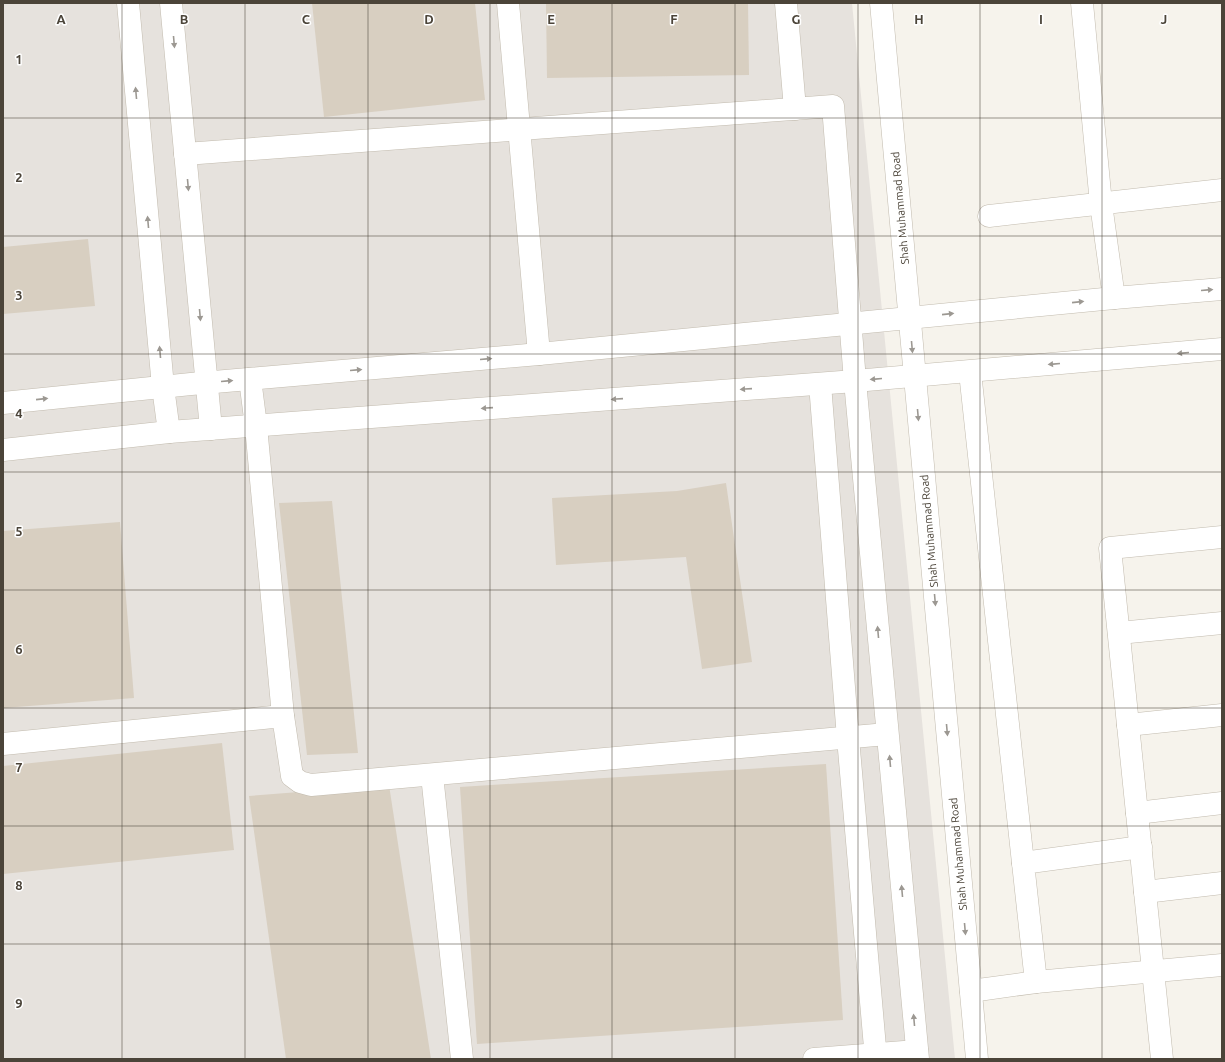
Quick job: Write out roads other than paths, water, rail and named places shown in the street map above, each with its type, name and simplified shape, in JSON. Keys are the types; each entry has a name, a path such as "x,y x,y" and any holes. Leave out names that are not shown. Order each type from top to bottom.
{"street":[{"path":"128,3 163,386 169,432"},
{"path":"171,3 211,429"},
{"path":"508,3 539,354"},
{"path":"786,3 795,109"},
{"name":"Shah Muhammad Road","path":"881,3 977,1059"},
{"path":"1082,3 1101,204 1114,298"},
{"path":"185,154 833,106 855,381 917,1055 814,1059"},
{"path":"990,216 1222,190"},
{"path":"3,403 163,386 539,354 1114,298 1222,289"},
{"path":"3,450 169,432 820,384 1222,349"},
{"path":"970,372 1036,982"},
{"path":"250,379 256,426 283,716 292,776 300,782 311,785 887,734"},
{"path":"820,384 875,1057"},
{"path":"1162,1059 1110,548 1222,537"},
{"path":"1119,633 1222,622"},
{"path":"1128,725 1222,715"},
{"path":"3,744 283,716"},
{"path":"432,775 462,1059"},
{"path":"1137,813 1222,803"},
{"path":"1023,863 1141,847"},
{"path":"1145,892 1222,883"},
{"path":"971,991 1036,982 1222,965"}]}
